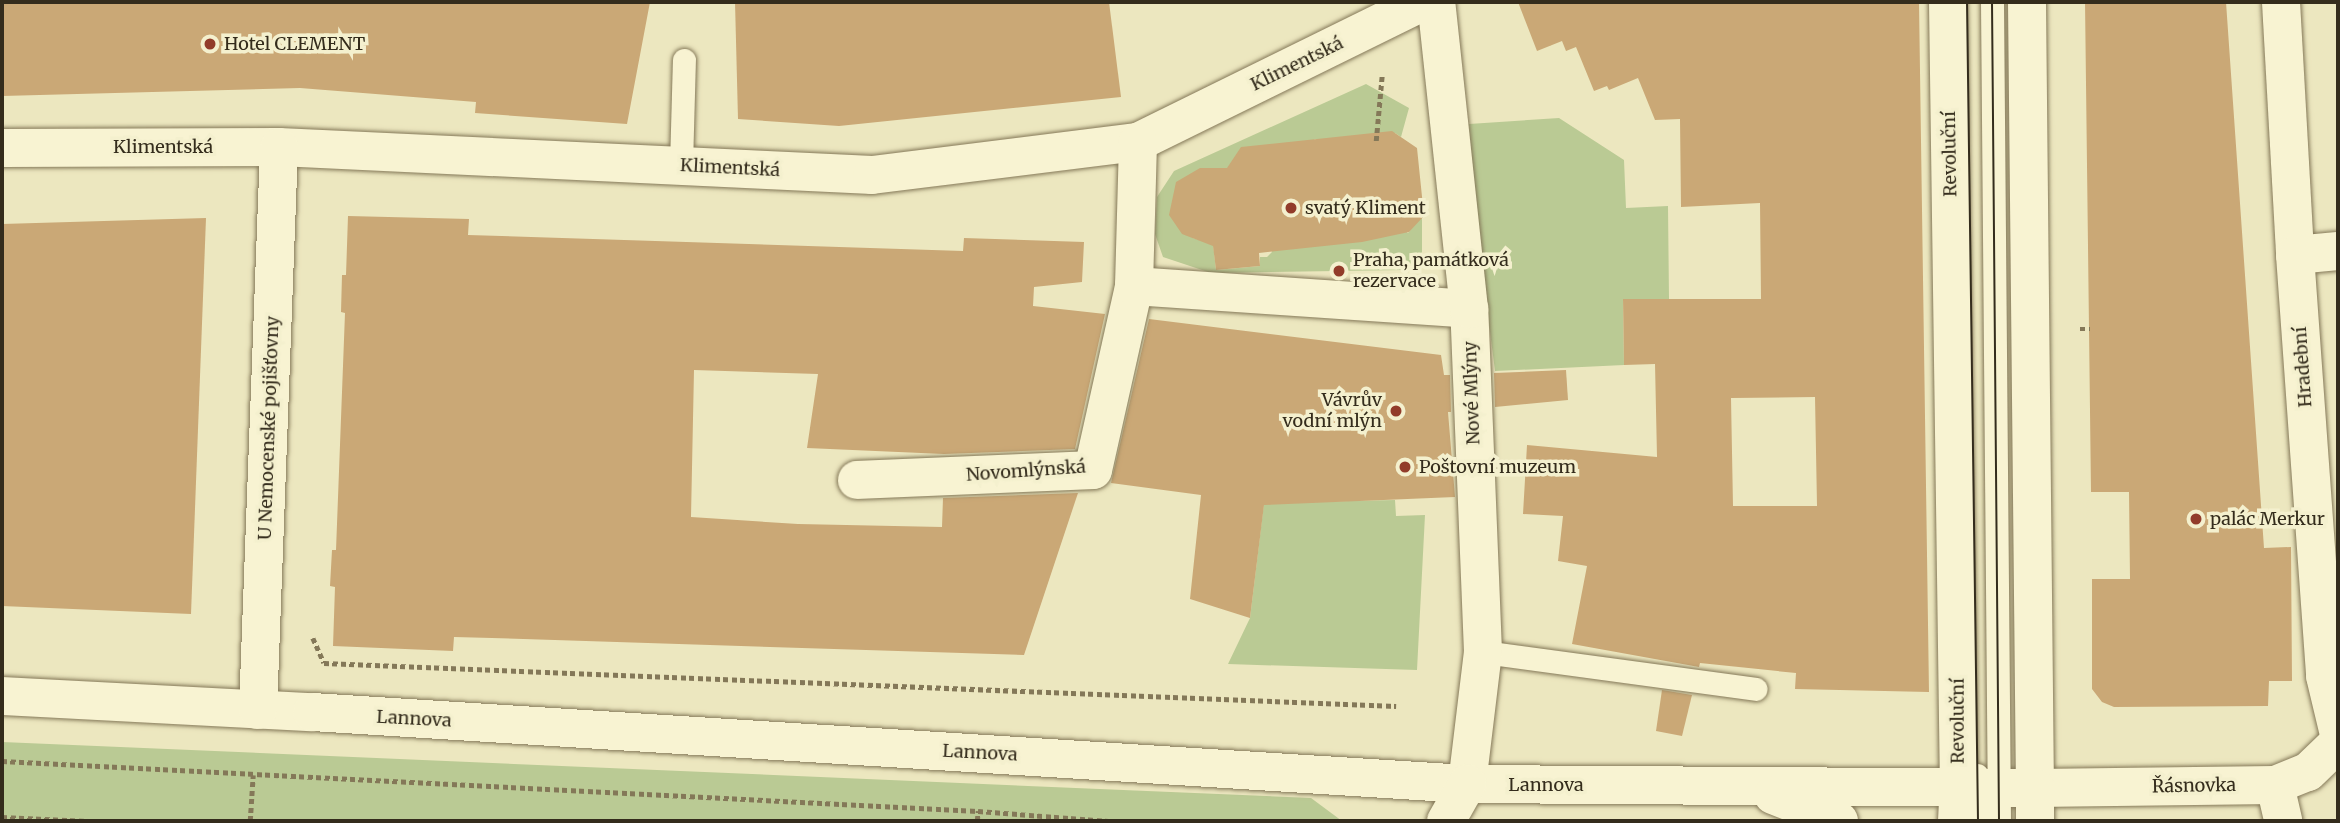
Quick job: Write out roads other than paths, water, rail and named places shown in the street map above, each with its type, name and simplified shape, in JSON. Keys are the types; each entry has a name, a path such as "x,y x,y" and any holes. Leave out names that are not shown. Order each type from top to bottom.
{"street":[{"name":"Klimentská","path":"2,148 279,147 872,175 1138,142 1423,2"},
{"name":"Nové Mlýny","path":"1436,2 1469,309 1483,652 1467,784 1446,821"},
{"name":"Revoluční","path":"1948,2 1992,804"},
{"path":"1992,804 2027,2"},
{"name":"Hradební","path":"2281,2 2295,256 2325,676 2338,730"},
{"name":"Novomlýnská","path":"857,480 1093,470 1134,286 1138,142"},
{"name":"U Nemocenské pojišťovny","path":"258,710 279,147"},
{"path":"2295,256 2338,251"},
{"path":"1134,286 1469,309"},
{"name":"Lannova","path":"2,696 1467,784 1751,787 1992,804"},
{"name":"Řásnovka","path":"1992,804 2275,785 2308,772 2338,743"},
{"name":"Nové Mlýny","path":"1467,784 1481,821"},
{"path":"2275,785 2283,821"},
{"path":"1751,787 1839,821"}],"lane":[{"path":"1967,2 1992,804"},
{"path":"1992,2 1992,804"},
{"path":"681,165 684,60"},
{"path":"1483,652 1755,689"}],"tram line":[{"path":"1967,2 1978,821"},
{"path":"1992,2 1999,821"}],"place":[{"name":"Hotel CLEMENT","path":"210,44"},
{"name":"svatý Kliment","path":"1291,208"},
{"name":"Praha, památková rezervace","path":"1339,271"},
{"name":"Vávrův vodní mlýn","path":"1396,411"},
{"name":"Poštovní muzeum","path":"1405,467"},
{"name":"palác Merkur","path":"2196,519"}]}
